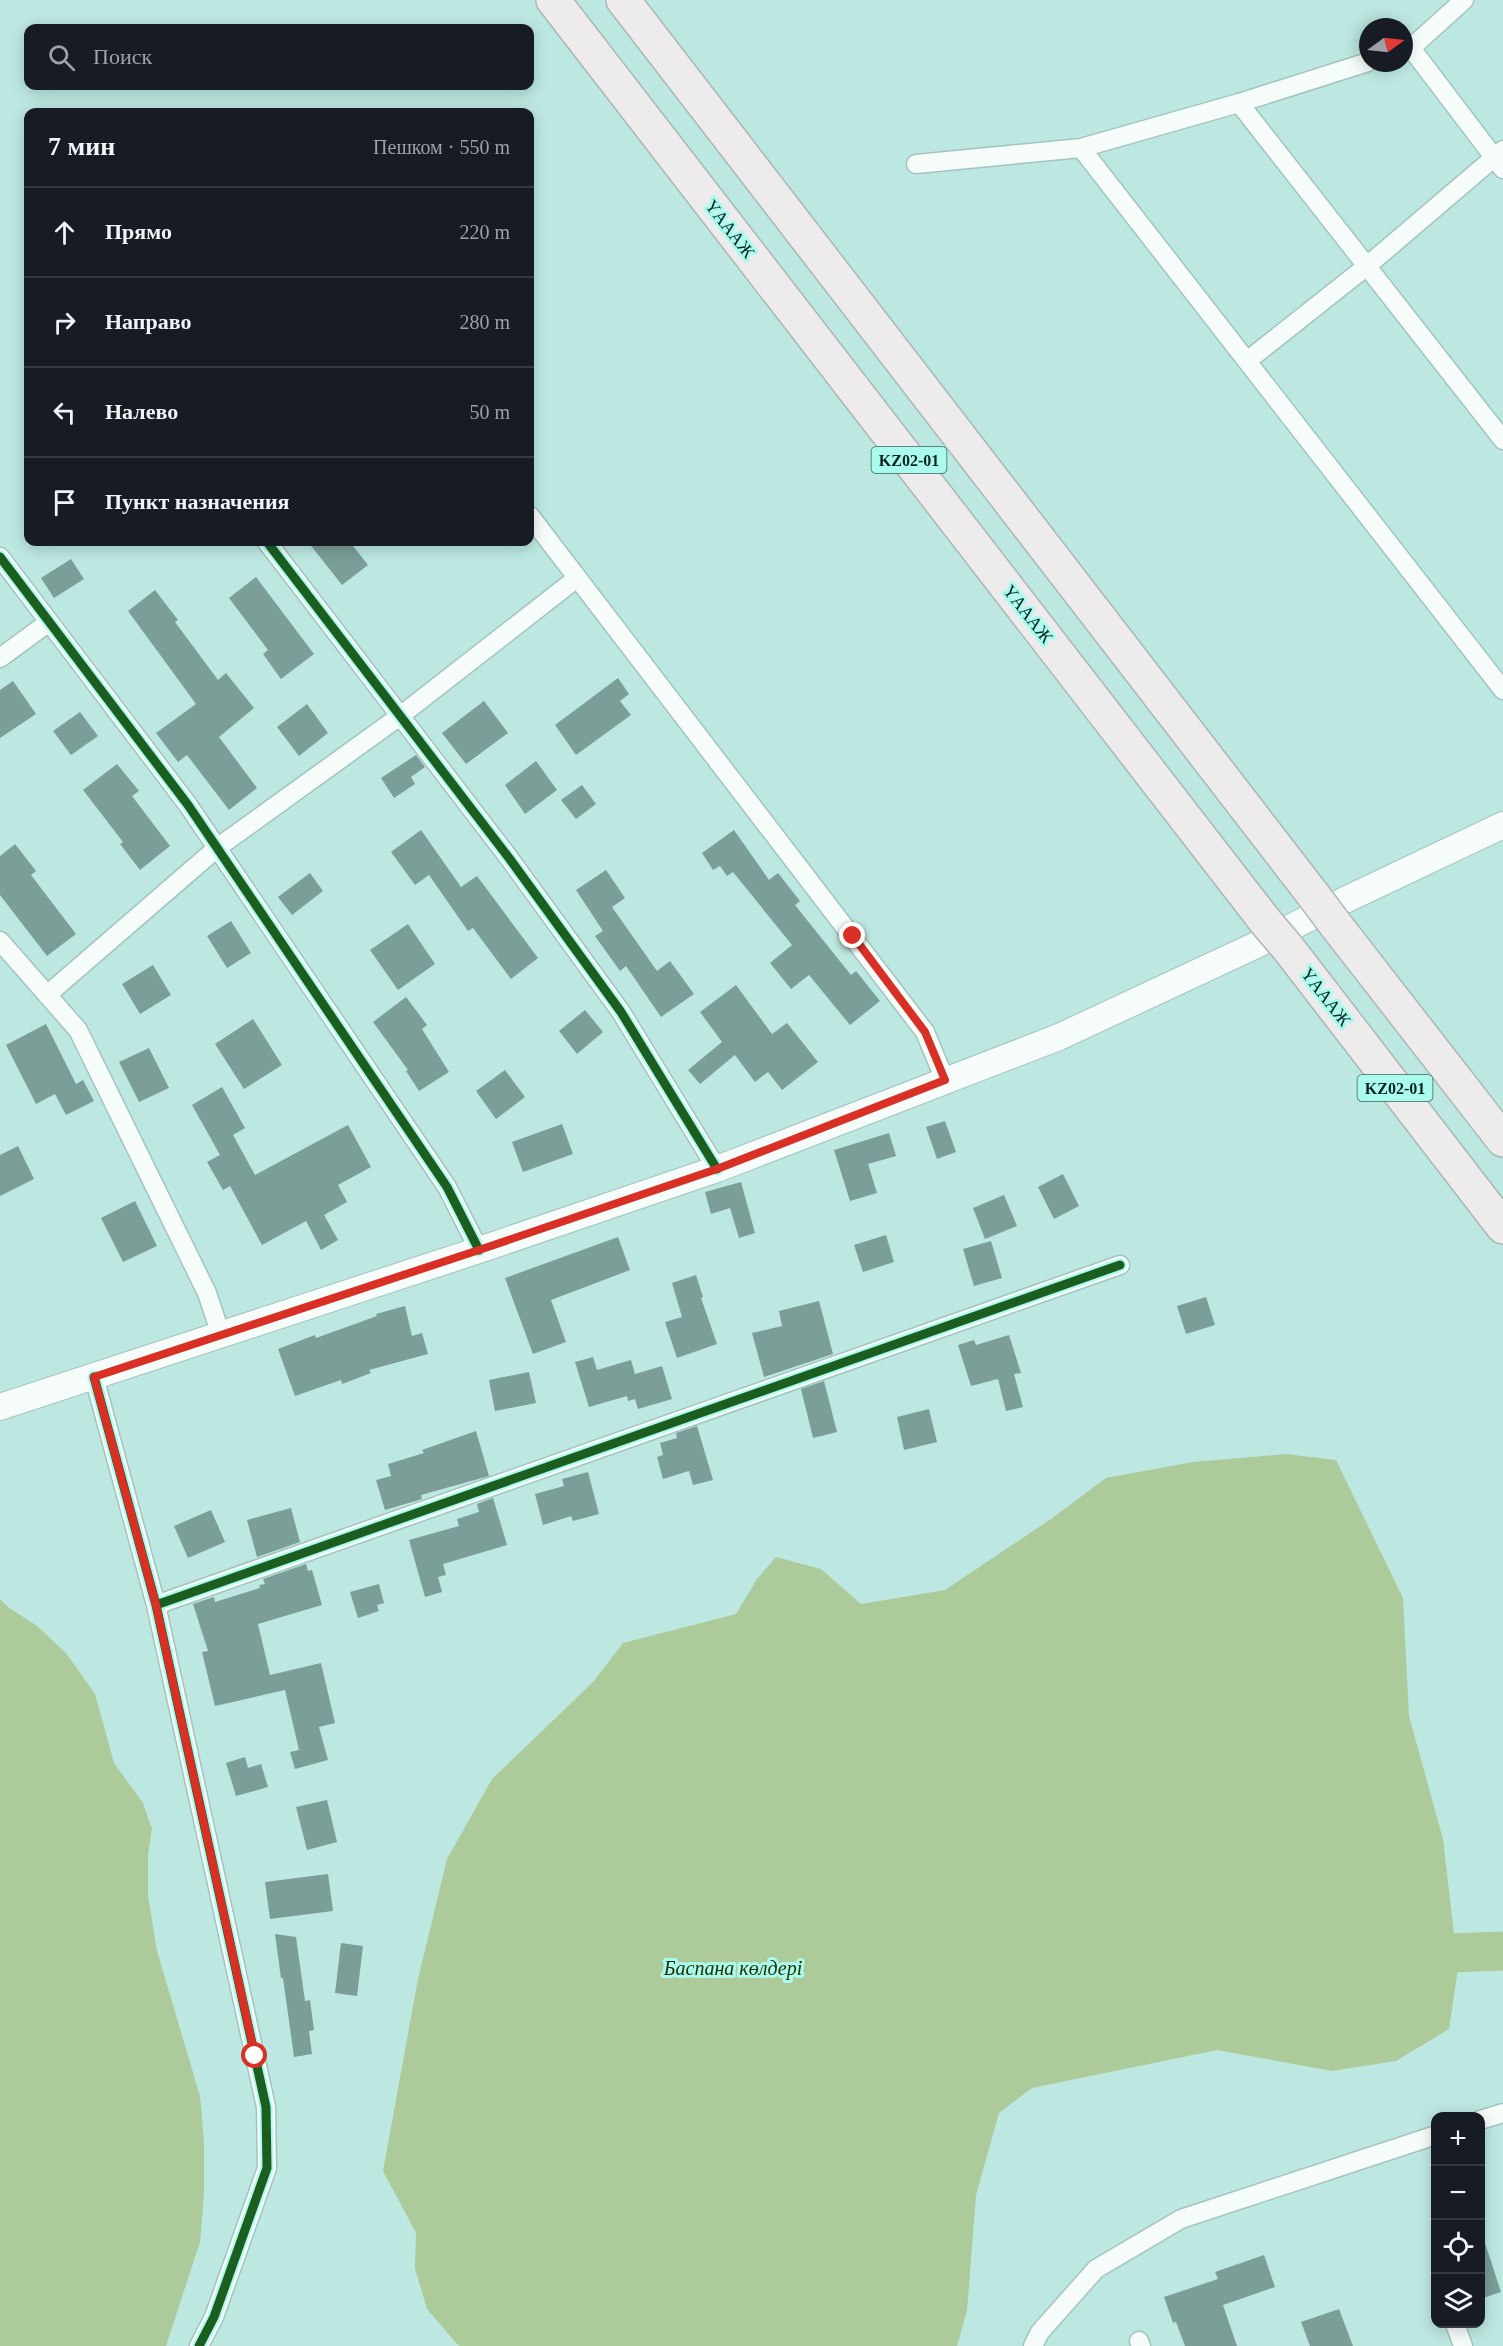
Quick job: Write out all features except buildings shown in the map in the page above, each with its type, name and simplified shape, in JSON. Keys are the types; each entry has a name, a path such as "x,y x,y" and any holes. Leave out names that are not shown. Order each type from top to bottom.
{"highway":[{"name":"ҮАААЖ","path":"553,0 1503,1227"},
{"name":"KZ02-01","path":"623,0 1503,1140"}],"main road":[{"path":"0,1407 479,1250 717,1169 1059,1037 1252,947 1503,825"}],"street":[{"path":"1413,45 1464,0"},
{"path":"1247,361 1500,159 1413,55"},
{"path":"916,164 1081,148 1239,103 1359,65"},
{"path":"1239,103 1503,440"},
{"path":"1081,148 1503,690"},
{"path":"534,521 925,1032 945,1080"},
{"path":"270,546 509,858 621,1012 717,1169"},
{"path":"0,557 188,805 447,1187 479,1250"},
{"path":"47,995 217,848 400,716 577,578"},
{"path":"0,658 50,622"},
{"path":"0,941 78,1030 207,1293 221,1335"},
{"path":"156,1605 1120,1265"},
{"path":"94,1377 156,1605 266,2107 267,2168 214,2317 199,2346"},
{"path":"1485,2118 1503,2113"},
{"path":"1033,2346 1040,2332 1096,2270 1181,2219 1431,2137"},
{"path":"1456,2328 1462,2346"}],"water":[{"name":"Баспана көлдері","path":"1286,1454 1336,1460 1403,1598 1409,1716 1443,1839 1458,1969 1449,2029 1396,2061 1332,2071 1217,2050 1032,2088 999,2113 976,2195 967,2311 957,2346 460,2346 457,2344 427,2309 415,2269 416,2233 383,2171 418,1979 447,1859 492,1779 594,1681 623,1643 736,1614 757,1579 776,1557 821,1569 861,1604 945,1590 1051,1519 1106,1478 1193,1462"},
{"path":"0,1599 37,1626 66,1653 95,1694 114,1763 143,1803 152,1829 148,1855 148,1896 157,1951 200,2096 204,2141 204,2195 200,2242 166,2346 0,2346"}],"waterway":[{"path":"1402,1955 1503,1951"}],"cycle path":[{"path":"270,546 509,858 621,1012 717,1169"},
{"path":"0,557 188,805 447,1187 479,1250"},
{"path":"156,1605 1120,1265"},
{"path":"94,1377 156,1605 266,2107 267,2168 214,2317 199,2346"}],"route":[{"path":"255,2056 224,1906 156,1605 94,1377 717,1169 945,1080 925,1032 853,936"}]}
